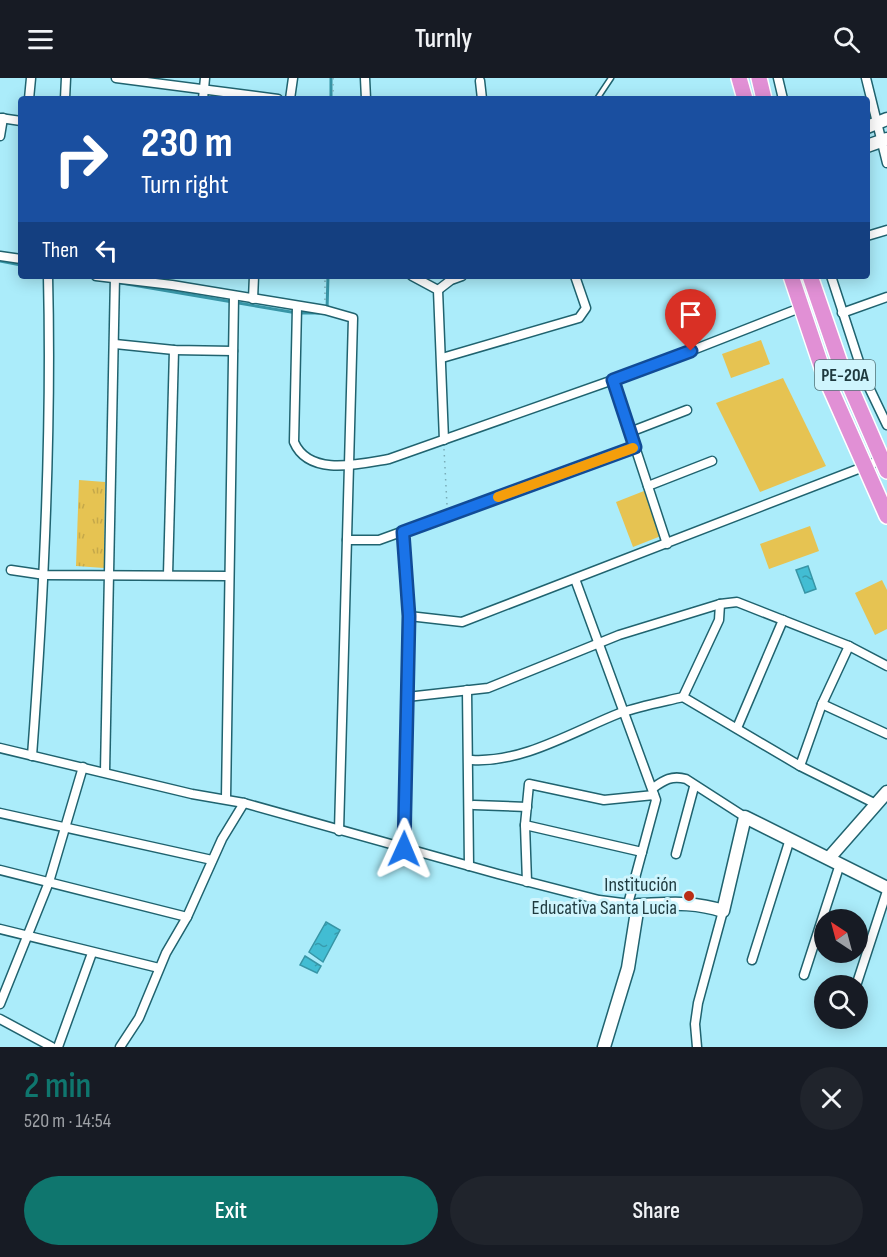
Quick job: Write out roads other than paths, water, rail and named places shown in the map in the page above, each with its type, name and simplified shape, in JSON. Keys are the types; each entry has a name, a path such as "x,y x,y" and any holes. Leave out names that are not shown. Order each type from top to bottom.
{"highway":[{"path":"740,78 744,96"},
{"path":"759,78 763,96"},
{"name":"PE-20A","path":"792,279 824,374 887,516"},
{"name":"PE-20A","path":"811,279 840,363 885,462"}],"street":[{"path":"29,96 31,78"},
{"path":"65,96 66,78"},
{"path":"116,78 203,95 222,96"},
{"path":"203,95 206,78"},
{"path":"290,96 293,78"},
{"path":"365,78 366,96"},
{"path":"778,78 782,96"},
{"path":"866,78 877,123 884,140 887,163"},
{"path":"480,81 482,96"},
{"path":"0,136 2,118 18,121"},
{"path":"870,235 887,230"},
{"path":"0,256 18,259"},
{"path":"32,756 45,575 51,384 48,279"},
{"path":"105,772 115,279"},
{"path":"128,279 325,310 353,318 339,831"},
{"path":"253,299 254,279"},
{"path":"418,279 438,290"},
{"path":"438,290 454,279"},
{"path":"442,358 579,318 586,308 576,279"},
{"path":"832,279 864,377 887,425"},
{"path":"438,290 444,440"},
{"path":"226,798 234,296"},
{"path":"842,313 887,297"},
{"path":"297,307 294,442 299,454 309,461 349,465 389,459 444,440 613,380 800,308"},
{"path":"115,344 174,350 233,351"},
{"path":"168,575 174,350"},
{"path":"613,380 667,544"},
{"path":"630,432 687,410"},
{"path":"347,540 380,540 635,447"},
{"path":"648,486 712,461"},
{"path":"409,616 462,622 866,467 885,462"},
{"path":"403,532 409,616 404,849"},
{"path":"11,570 45,575 228,576"},
{"path":"575,579 654,792 654,813 642,852 633,904 628,968 604,1047"},
{"path":"407,697 488,688 599,643 720,604 737,602 849,646 887,666"},
{"path":"682,697 719,620 720,604"},
{"path":"737,728 783,620"},
{"path":"800,766 822,704 849,646"},
{"path":"467,690 469,866"},
{"path":"472,760 489,761 513,756 623,712 682,697 800,766 876,804"},
{"path":"822,704 887,734"},
{"path":"0,748 192,794 226,798 527,882 633,904 701,903 723,910"},
{"path":"0,1004 49,882 83,767"},
{"path":"527,882 525,825 529,784 604,800 654,792 665,780 677,777 686,779 694,787 745,817 887,890 860,975"},
{"path":"676,854 694,787"},
{"path":"804,975 834,861 887,792"},
{"path":"120,1047 139,1018 159,968 187,916 212,860 244,803"},
{"path":"474,805 527,807"},
{"path":"0,813 212,860"},
{"path":"697,1047 695,1024 698,1003 745,817"},
{"path":"525,825 642,852"},
{"path":"752,960 790,839"},
{"path":"0,870 187,916"},
{"path":"0,929 159,968"},
{"path":"58,1047 92,953"},
{"path":"0,1019 52,1047"}],"lane":[{"path":"599,96 611,78"}],"water":[{"path":"808,566 816,589 805,593 796,570"},
{"path":"326,922 340,930 323,962 309,952"},
{"path":"305,956 321,966 317,973 300,965"}],"waterway":[{"path":"331,78 331,96"},
{"path":"0,261 18,264"},
{"path":"327,310 328,279"},
{"path":"121,283 297,313 319,313"}],"place":[{"name":"Institución Educativa Santa Lucia","path":"689,896"}]}
